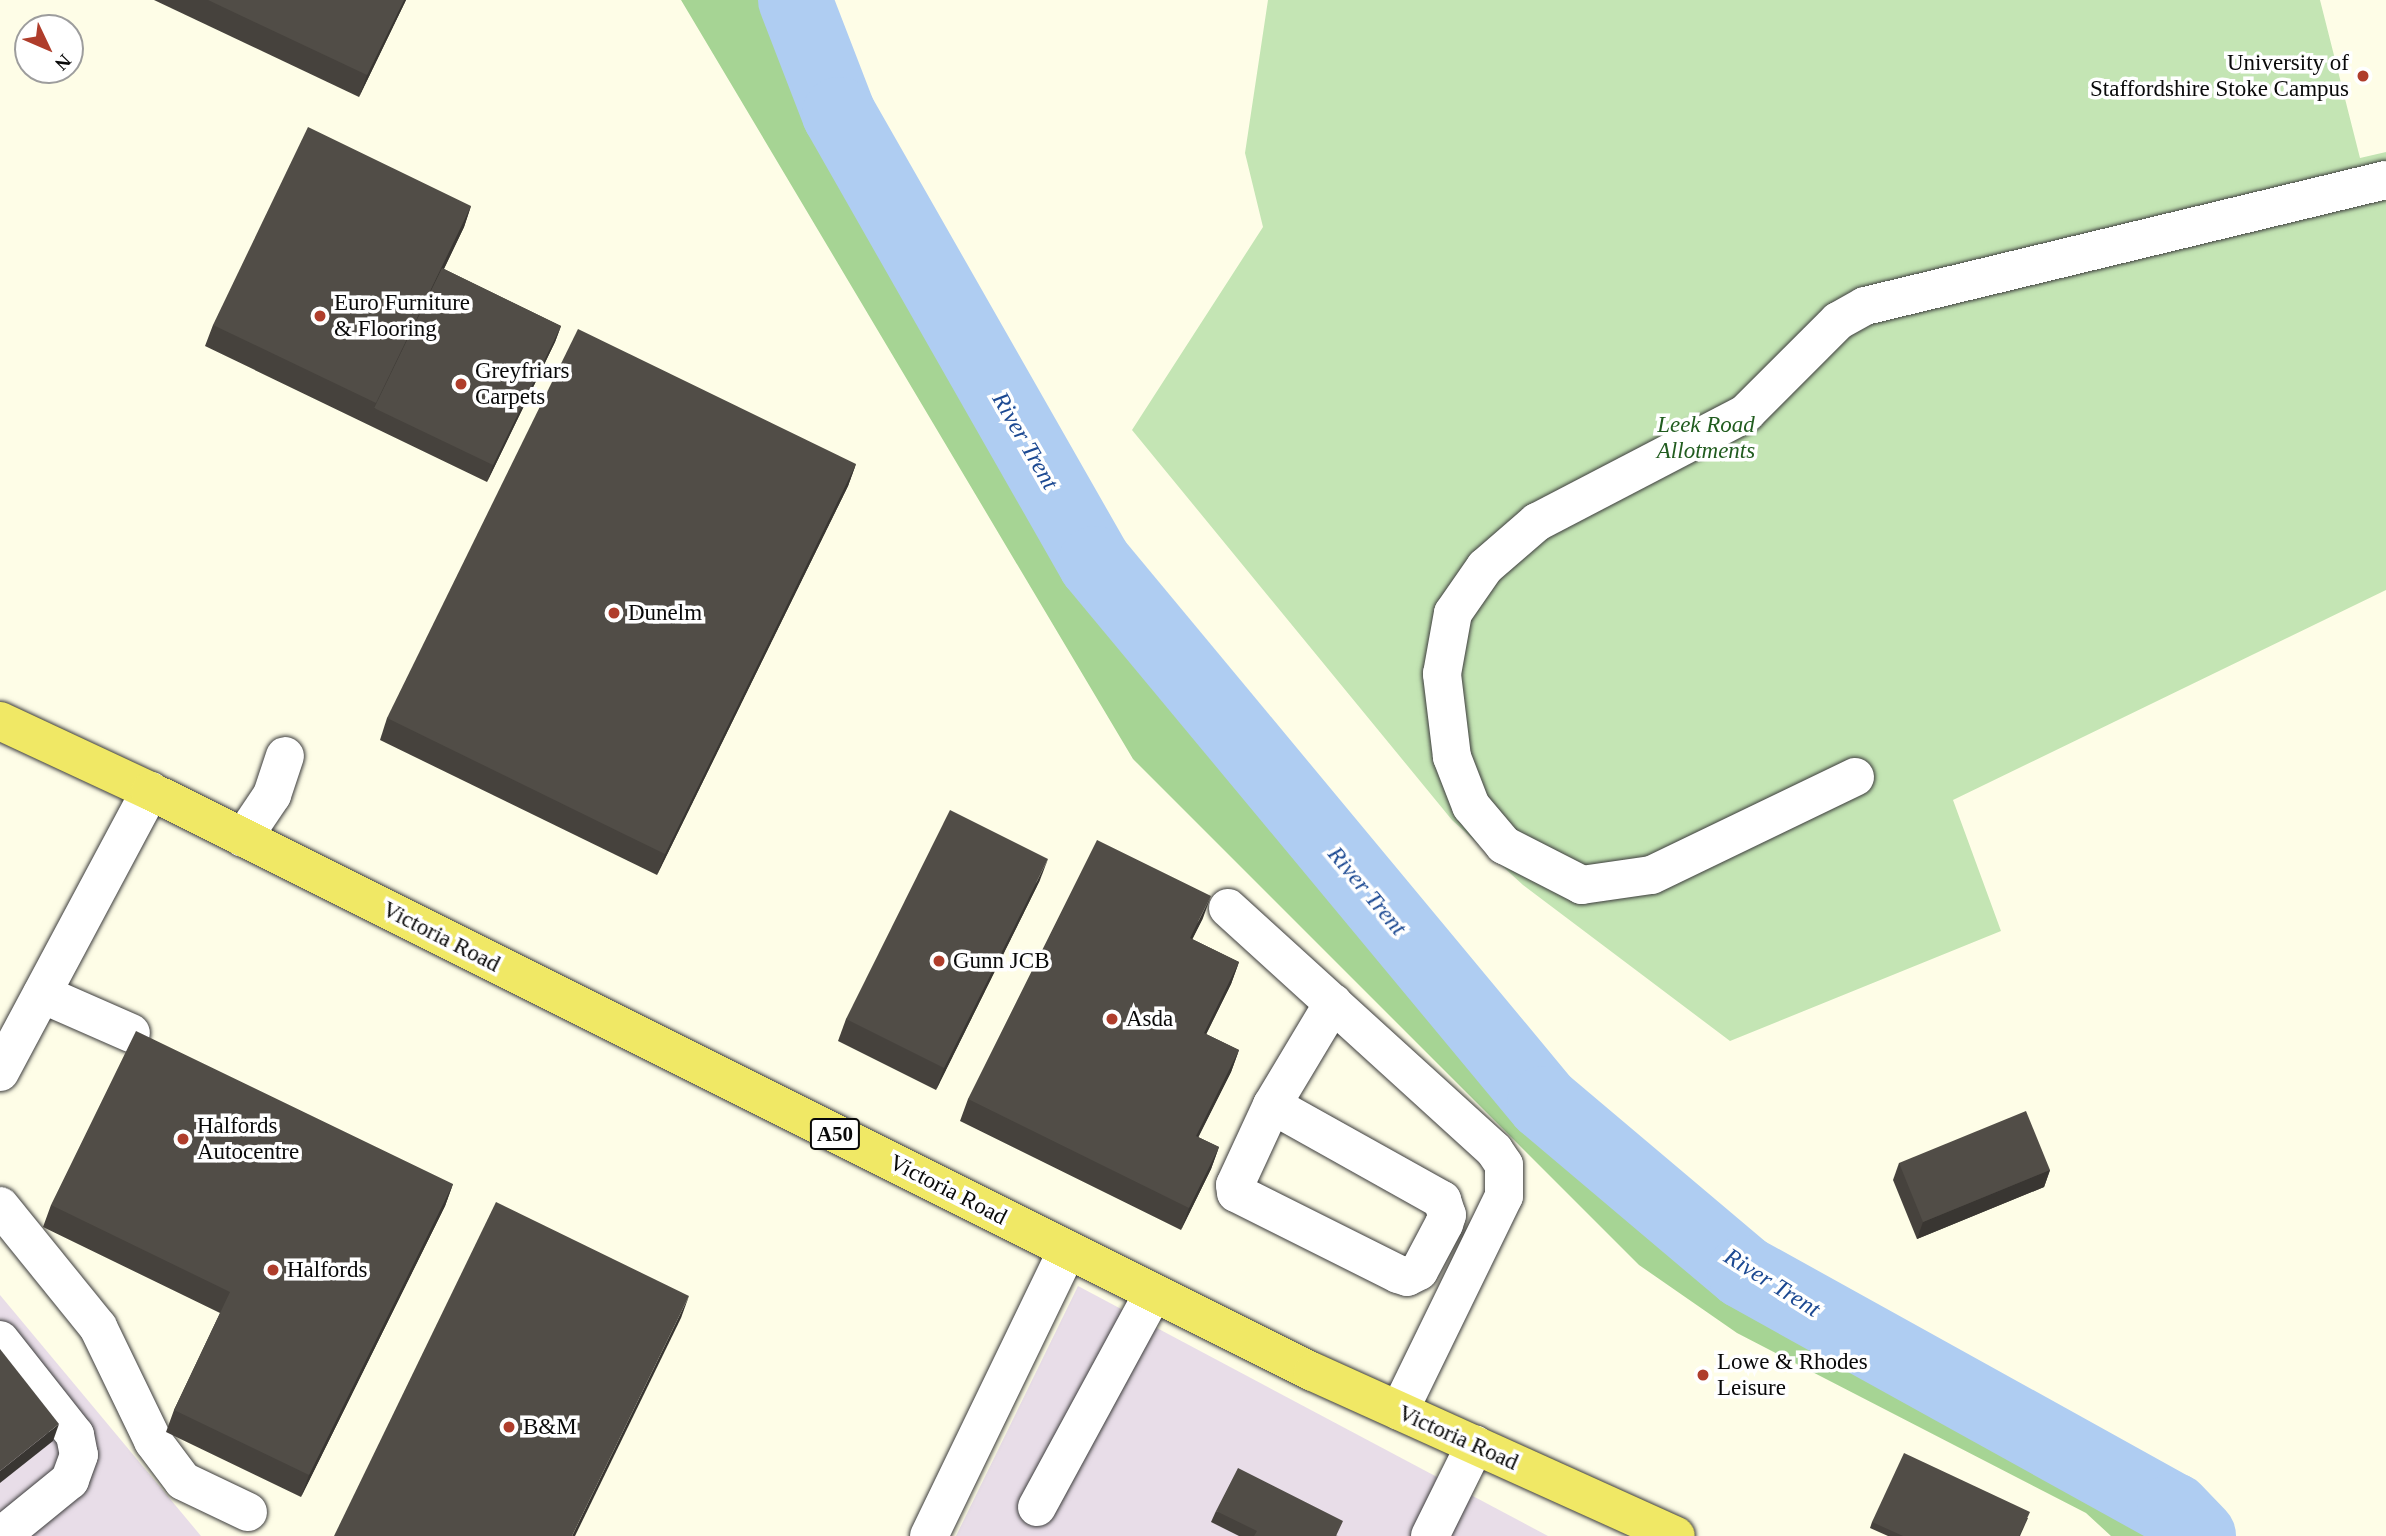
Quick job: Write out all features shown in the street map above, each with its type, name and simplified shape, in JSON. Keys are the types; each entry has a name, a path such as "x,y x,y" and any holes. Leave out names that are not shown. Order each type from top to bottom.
{"main road":[{"name":"Victoria Road","path":"0,721 150,791 1153,1293 1399,1411 1676,1536"}],"lane":[{"path":"1855,777 1651,875 1582,886 1504,845 1471,806 1452,757 1442,674 1452,613 1485,567 1536,522 1746,414 1838,321 1865,306 2386,180"},
{"path":"243,838 272,795 285,757"},
{"path":"0,1072 150,791"},
{"path":"1228,908 1494,1150 1507,1180 1504,1196 1399,1411"},
{"path":"41,994 131,1033"},
{"path":"1272,1105 1441,1200 1447,1215 1419,1271 1407,1277 1398,1274 1241,1200 1235,1185 1272,1105 1333,1003"},
{"path":"0,1206 98,1327 153,1441 183,1481 248,1512"},
{"path":"929,1536 1067,1250"},
{"path":"1037,1507 1153,1293"},
{"path":"0,1340 75,1435 79,1455 70,1480 1,1536"},
{"path":"1430,1536 1475,1445"}],"shaded area":[{"path":"1078,1286 1548,1536 956,1536"},
{"path":"0,1295 201,1536 0,1536"}],"green space":[{"path":"681,0 771,0 830,139 951,369 1088,590 1196,735 1521,1098 1690,1254 1745,1292 2029,1443 2163,1536 2111,1536 2086,1513 1737,1333 1639,1265 1133,759"},
{"name":"Leek Road Allotments","path":"1268,0 2320,0 2360,158 2386,152 2386,590 1953,800 2001,931 1730,1041 1523,885 1452,820 1132,430 1263,227 1245,153"}],"water":[{"path":"2185,1498 2218,1532 2221,1536 2187,1536"}],"building":[{"path":"208,0 404,0 367,75"},
{"name":"Euro Furniture & Flooring","path":"308,127 471,206 376,403 213,325"},
{"name":"Greyfriars Carpets","path":"442,268 561,326 493,465 374,408"},
{"name":"Dunelm","path":"578,329 856,464 665,854 387,718"},
{"name":"Gunn JCB","path":"950,810 1048,859 944,1068 846,1019"},
{"name":"Asda","path":"1097,840 1211,896 1190,938 1239,962 1204,1033 1239,1050 1196,1136 1219,1147 1189,1208 968,1099"},
{"name":"Halfords","path":"136,1031 453,1184 309,1475 174,1410 230,1292 51,1205"},
{"path":"2026,1111 2050,1170 1923,1222 1899,1163"},
{"name":"B&M","path":"496,1202 689,1296 572,1536 334,1536"},
{"path":"0,1349 59,1424 0,1471"},
{"path":"1904,1453 2030,1512 2019,1536 1903,1536 1872,1522"},
{"path":"1238,1468 1343,1521 1336,1536 1254,1536 1257,1531 1216,1511"}],"waterway":[{"name":"River Trent","path":"795,0 839,114 1095,563 1544,1103 1744,1272 2174,1510 2199,1536"}],"place":[{"name":"University of Staffordshire Stoke Campus","path":"2363,76"},
{"name":"Euro Furniture & Flooring","path":"320,316"},
{"name":"Greyfriars Carpets","path":"461,384"},
{"name":"Dunelm","path":"614,613"},
{"name":"Gunn JCB","path":"939,961"},
{"name":"Asda","path":"1112,1019"},
{"name":"Halfords Autocentre","path":"183,1139"},
{"name":"Halfords","path":"273,1270"},
{"name":"Lowe & Rhodes Leisure","path":"1703,1375"},
{"name":"B&M","path":"509,1427"}]}
